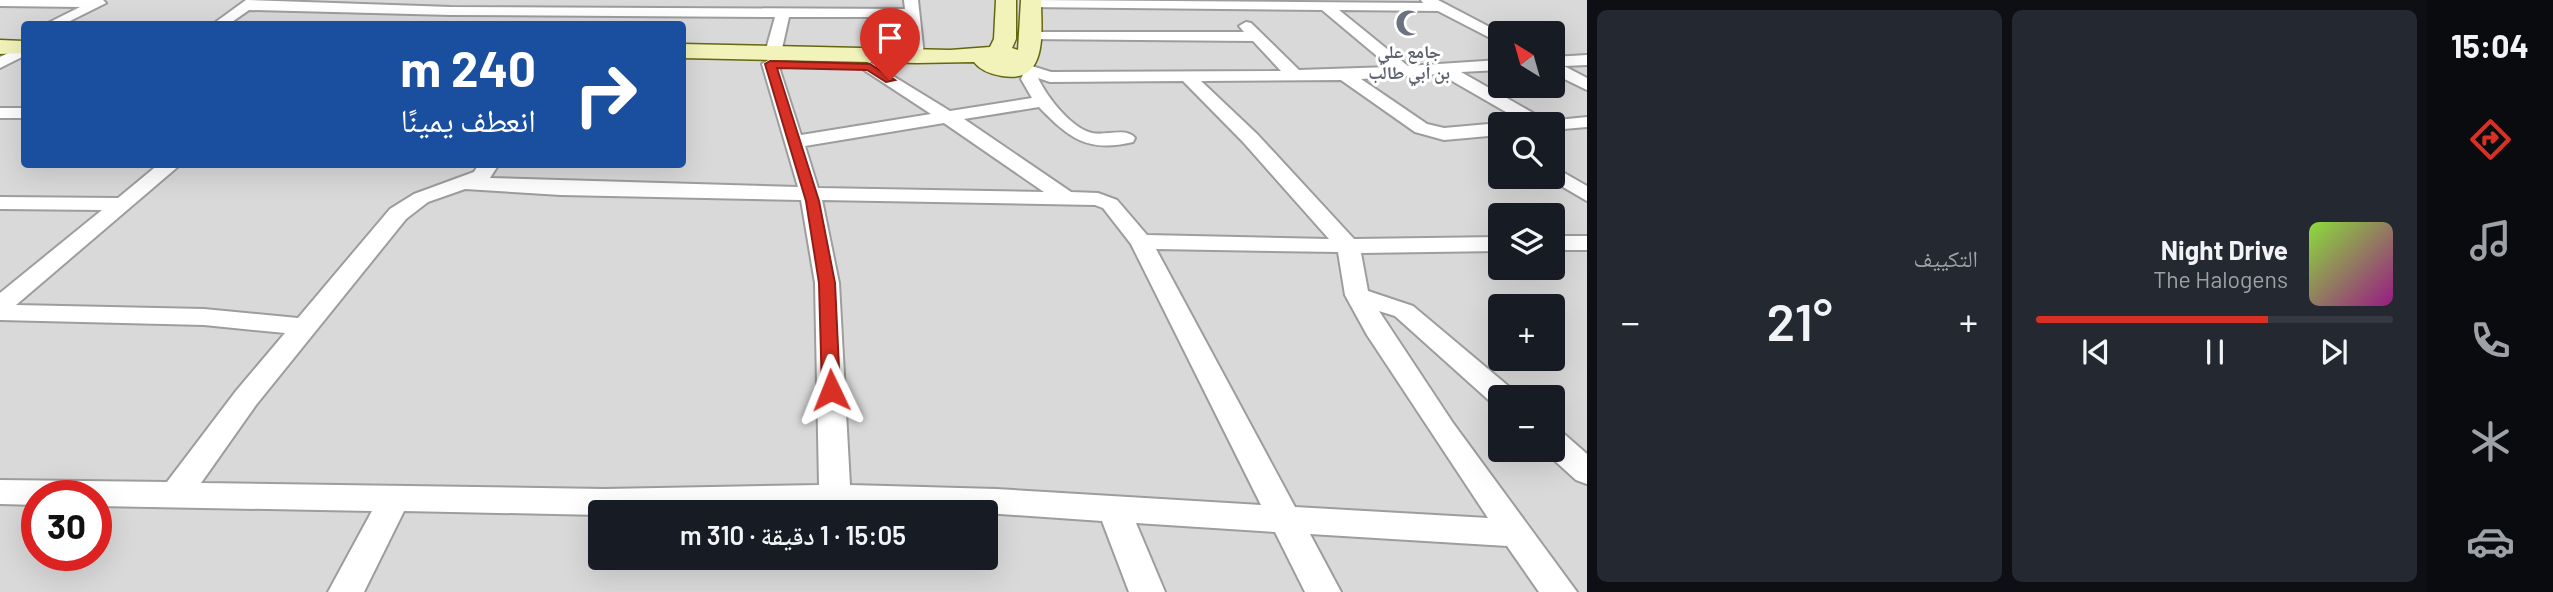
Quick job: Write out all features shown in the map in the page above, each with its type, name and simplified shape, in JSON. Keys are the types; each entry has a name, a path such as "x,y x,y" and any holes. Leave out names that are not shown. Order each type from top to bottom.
{"street":[{"path":"995,59 1005,39 1006,0"},
{"path":"0,2 102,2"},
{"path":"60,21 102,2"},
{"path":"1126,138 1094,142 1082,139 1043,102 1029,79 1027,67 1031,2 1434,4 1488,32"},
{"path":"1223,2 1295,76"},
{"path":"224,21 251,3 575,6 783,12 832,6 912,7 916,57"},
{"path":"1321,3 1404,71"},
{"path":"783,12 772,59 810,192 827,283 835,497"},
{"path":"0,36 21,36"},
{"path":"1030,36 1257,37"},
{"path":"0,47 21,49"},
{"path":"0,63 21,51"},
{"path":"686,51 870,67 1018,56 1027,67 1050,77 1345,75 1488,66"},
{"path":"686,62 916,57 995,59"},
{"path":"1565,63 1587,60"},
{"path":"870,67 1066,198"},
{"path":"1443,69 1520,112"},
{"path":"1565,72 1587,85"},
{"path":"1345,75 1421,128 1444,134 1488,132"},
{"path":"1186,76 1250,138 1348,246 1357,295 1387,346 1514,533 1559,592"},
{"path":"794,142 1043,102"},
{"path":"0,113 21,113"},
{"path":"1565,124 1587,122"},
{"path":"0,305 167,168"},
{"path":"176,494 303,327 398,214 421,198 482,176 487,168"},
{"path":"1565,181 1587,195"},
{"path":"466,183 561,189 1098,199 1110,204 1141,242 1323,592"},
{"path":"0,203 121,204"},
{"path":"1141,242 1348,246 1488,244"},
{"path":"1565,243 1587,243"},
{"path":"1357,295 1404,311 1489,385"},
{"path":"0,312 204,317 303,327"},
{"path":"1565,453 1587,472"},
{"path":"0,492 605,502 835,497 1114,509 1514,533"},
{"path":"346,592 395,498"},
{"path":"1114,509 1147,592"}],"shaded area":[{"path":"0,0 1587,0 1587,592 0,592"}],"place":[{"name":"جامع علي بن أبي طالب","path":"1409,23"}],"route":[{"path":"831,390 827,283 812,201 770,64 870,67 890,80"}]}
